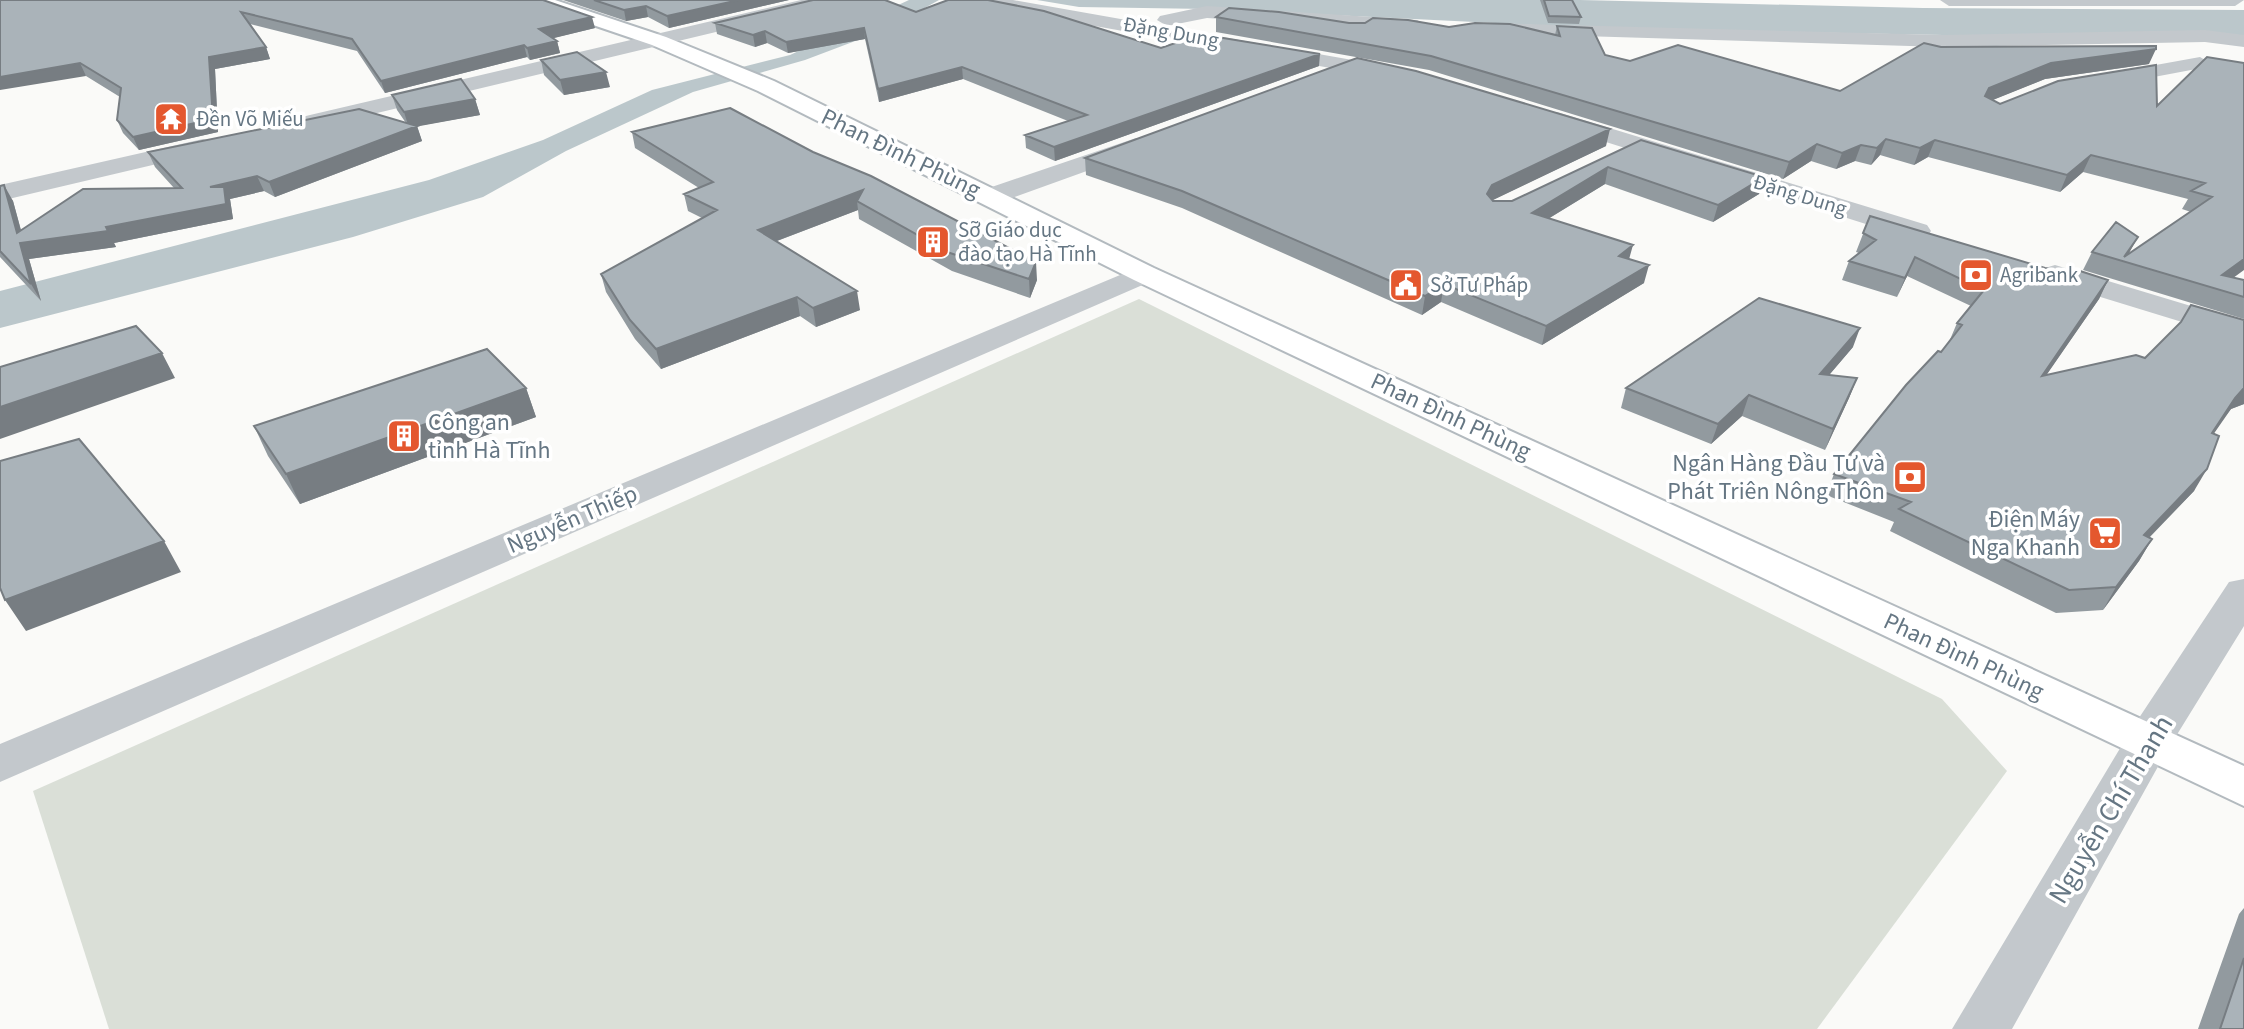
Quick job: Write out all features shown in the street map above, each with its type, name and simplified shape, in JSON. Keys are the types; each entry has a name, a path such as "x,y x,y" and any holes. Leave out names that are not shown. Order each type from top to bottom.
{"main road":[{"name":"Phan Đình Phùng","path":"499,0 548,4 659,41 738,74 1144,274 2244,787"}],"street":[{"path":"283,128 825,0"},
{"name":"Đặng Dung","path":"982,0 1420,78"},
{"path":"1949,0 2235,0"},
{"path":"1973,1 2072,38"},
{"path":"1142,27 1187,13 1207,12 1432,26"},
{"path":"1472,28 1890,40 2100,40 2205,36 2244,41"},
{"path":"2100,40 2222,67"},
{"path":"2085,82 2165,71 2200,62"},
{"path":"1306,82 1353,64"},
{"name":"Đặng Dung","path":"1536,113 1941,239"},
{"path":"989,197 1157,137"},
{"path":"0,193 229,140"},
{"path":"1598,162 1635,144"},
{"path":"2033,267 2244,332"},
{"name":"Nguyễn Thiếp","path":"0,764 1144,274"},
{"name":"Nguyễn Chí Thanh","path":"1981,1029 2148,742 2244,592"}],"shaded area":[{"path":"909,0 939,0 887,29 805,60 693,92 566,151 483,197 353,237 0,328 0,291 429,180 543,140 652,90 790,55"},
{"path":"1037,0 1580,0 1923,8 2244,10 2244,36 1943,35 1595,28 1207,9 1079,7"},
{"path":"1139,299 1942,699 2007,771 1817,1029 109,1029 33,791"}],"building":[{"path":"0,0 543,0 592,17 539,29 557,41 527,48 524,45 381,81 352,39 241,12 266,47 209,57 213,119 133,137 117,120 121,88 80,63 0,77"},
{"path":"594,0 739,0 667,16 646,6 624,10"},
{"path":"813,0 885,0 916,12 948,0 988,0 1044,11 1161,48 1184,40 1211,46 1214,37 1211,36 1320,54 1054,147 1025,135 1087,115 962,67 878,89 864,28 786,42 765,31 753,35 715,23"},
{"path":"1544,0 1572,0 1581,17 1549,16"},
{"path":"1229,8 1279,12 1349,23 1365,23 1373,18 1408,20 1449,27 1475,23 1510,24 1560,36 1557,26 1592,28 1605,55 1630,61 1678,45 1840,91 1924,43 1941,47 2156,46 2156,49 2051,63 1989,88 1985,96 2000,104 2058,81 2156,65 2157,106 2207,57 2244,63 2244,259 2222,275 2244,280 2244,297 2092,252 2116,222 2138,237 2124,257 2212,197 2191,191 2205,183 2091,155 2067,175 1935,140 1920,148 1886,139 1877,148 1861,145 1842,153 1817,144 1789,162 1431,56 1216,17"},
{"path":"577,52 606,72 560,80 541,60"},
{"path":"1357,58 1416,71 1610,129 1492,185 1487,194 1493,201 1512,201 1641,140 1764,177 1718,205 1608,167 1532,213 1633,245 1619,256 1649,265 1546,326 1444,284 1425,296 1182,191 1085,158"},
{"path":"461,79 475,99 404,112 392,95"},
{"path":"730,108 813,152 871,176 1036,262 1029,279 950,253 857,201 863,190 758,230 857,291 813,308 797,297 656,349 630,320 601,274 717,210 684,194 713,182 632,132"},
{"path":"359,109 417,126 269,182 257,176 210,187 224,187 226,204 106,227 108,231 20,243 31,284 0,251 0,186 4,185 17,233 83,189 182,188 148,152"},
{"path":"1870,216 2045,268 2074,275 2077,270 2108,280 2042,376 2136,355 2145,358 2181,322 2191,305 2244,320 2244,388 2212,433 2219,436 2207,469 2144,535 2152,539 2116,587 2069,590 1899,509 1911,502 1834,474 1906,385 1938,351 1941,352 1962,325 1957,323 1984,290 1915,257 1905,278 1849,261 1876,240 1863,233"},
{"path":"1759,298 1860,328 1820,374 1857,378 1833,429 1749,395 1718,424 1626,388"},
{"path":"136,326 162,353 0,407 0,367"},
{"path":"487,349 526,388 286,474 254,426"},
{"path":"79,439 164,541 5,600 0,588 0,461"},
{"path":"2244,958 2244,1029 2220,1029"}],"place":[{"name":"Đền Võ Miếu","path":"171,119"},
{"name":"Sỡ Giáo dục đào tạo Hà Tĩnh","path":"933,242"},
{"name":"Agribank","path":"1976,275"},
{"name":"Sở Tư Pháp","path":"1406,285"},
{"name":"Công an tỉnh Hà Tĩnh","path":"404,436"},
{"name":"Ngân Hàng Đầu Tư và Phát Triên Nông Thôn","path":"1910,477"},
{"name":"Điện Máy Nga Khanh","path":"2105,533"}]}
